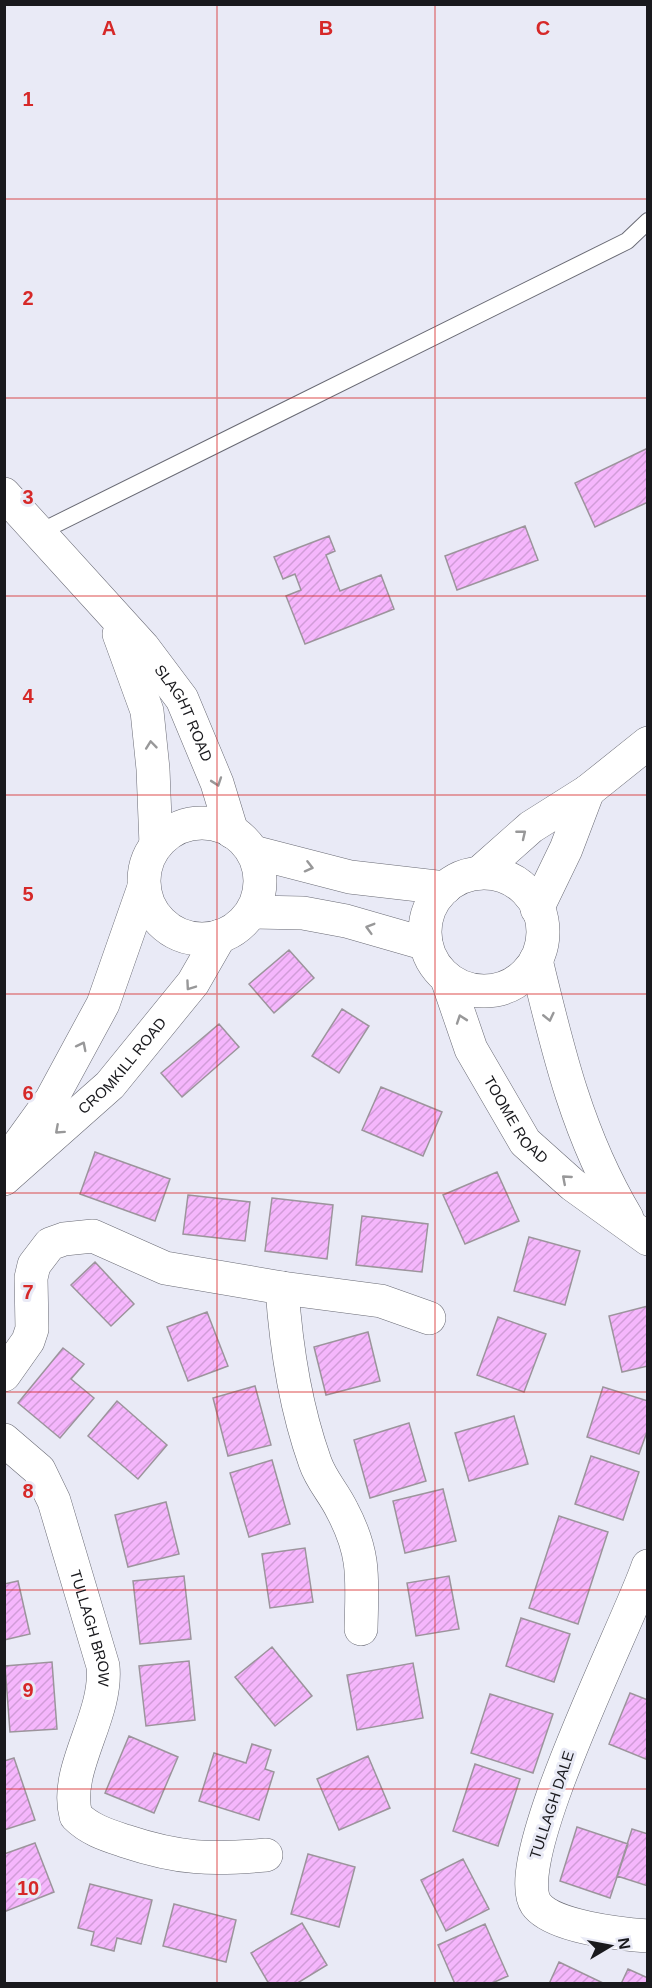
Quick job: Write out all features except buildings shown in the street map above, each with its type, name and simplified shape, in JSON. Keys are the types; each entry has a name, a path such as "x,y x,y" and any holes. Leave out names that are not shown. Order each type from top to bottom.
{"street":[{"name":"SLAGHT ROAD","path":"4,494 143,647 182,699 243,842"},
{"name":"SLAGHT ROAD","path":"109,610 147,711 153,769 156,845"},
{"path":"479,873 531,827 588,791 648,743"},
{"path":"537,909 566,849 588,791"},
{"path":"243,842 260,876 257,901 252,912 241,925 220,936 194,939 165,926 155,915 144,887 144,873 156,845 169,834 184,826 200,823 217,825 243,842 350,877 445,888"},
{"path":"479,873 509,879 523,888 537,909 543,929 542,945 536,960 520,979 496,990 470,990 447,979 436,968 426,944 425,923 430,908 445,888 464,876 479,873"},
{"name":"CROMKILL ROAD","path":"4,1166 51,1100 98,1014 144,887"},
{"path":"252,912 303,913 335,919 426,944"},
{"name":"CROMKILL ROAD","path":"4,1179 110,1084 193,982 220,936"},
{"name":"TOOME ROAD","path":"536,960 573,1105 614,1196 639,1232"},
{"name":"TOOME ROAD","path":"447,979 471,1048 525,1142 573,1185 639,1232"},
{"path":"4,1375 28,1341 32,1329 31,1278 34,1265 50,1244 81,1235 93,1236 165,1268 381,1302 429,1318"},
{"path":"282,1288 286,1341 297,1397 313,1458 349,1523 362,1561 361,1629"},
{"name":"TULLAGH BROW","path":"4,1440 39,1470 54,1501 103,1666 105,1683 74,1793 76,1816 93,1828 164,1854 214,1859 267,1855"},
{"name":"TULLAGH DALE","path":"648,1566 642,1602 597,1682 561,1772 536,1854 530,1883 533,1899 545,1913 616,1933 648,1936"}],"lane":[{"path":"40,532 627,241 648,221"}]}
